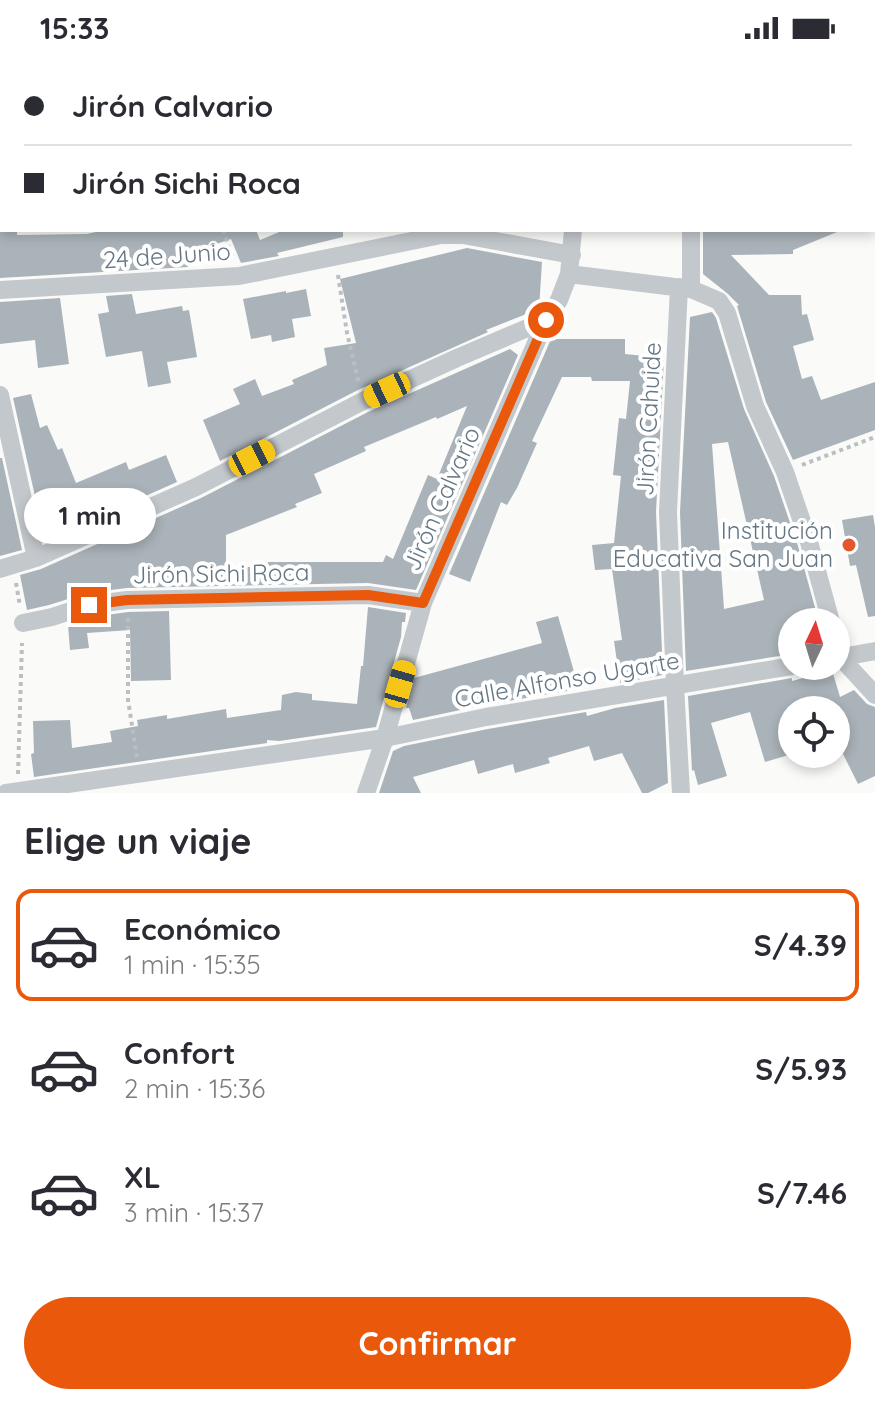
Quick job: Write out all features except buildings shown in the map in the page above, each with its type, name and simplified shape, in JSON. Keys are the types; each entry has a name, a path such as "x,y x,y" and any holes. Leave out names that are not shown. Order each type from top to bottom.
{"street":[{"path":"572,255 573,232"},
{"name":"Jirón Cahuide","path":"681,793 668,512 691,232"},
{"name":"24 de Junio","path":"0,290 239,276 451,234 572,255"},
{"name":"Jirón Calvario","path":"366,793 423,603 546,320 559,300 572,255"},
{"path":"569,274 685,288 719,301 727,313 755,406 785,472 827,608"},
{"path":"7,567 36,558 196,487 363,401 546,320"},
{"path":"0,395 36,558"},
{"name":"Jirón Sichi Roca","path":"23,623 89,605 127,600 368,595 423,603"},
{"path":"850,652 875,651"},
{"path":"850,666 875,695"},
{"name":"Calle Alfonso Ugarte","path":"12,792 385,738 486,717 778,668"}],"path":[{"path":"224,232 239,276"},
{"path":"335,256 347,333 363,401"},
{"path":"785,472 875,437"},
{"path":"7,567 23,623 12,792"},
{"path":"127,600 128,700 140,774"}],"place":[{"name":"Institución Educativa San Juan","path":"849,545"}],"route":[{"path":"89,605 127,600 368,595 423,603 546,320"}]}
